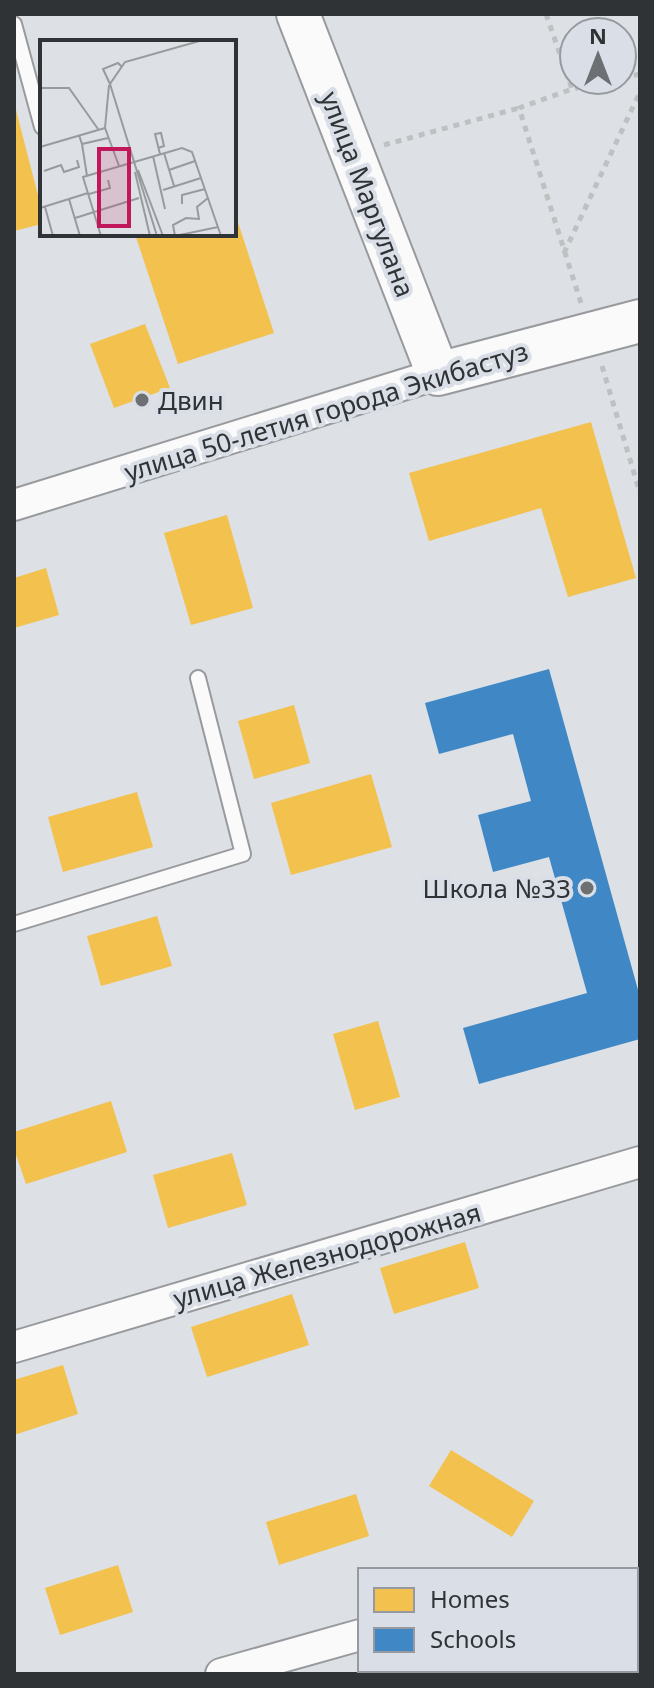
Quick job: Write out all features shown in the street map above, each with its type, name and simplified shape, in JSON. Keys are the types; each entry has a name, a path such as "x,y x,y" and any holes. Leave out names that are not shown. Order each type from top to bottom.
{"street":[{"name":"улица Маргулана","path":"298,14 438,374"},
{"name":"улица 50-летия города Экибастуз","path":"14,505 438,374 640,321"},
{"name":"улица Железнодорожная","path":"14,1347 640,1162"},
{"path":"221,1674 358,1636"}],"lane":[{"path":"14,24 40,120"},
{"path":"14,924 243,854 198,678"}],"path":[{"path":"546,14 558,49"},
{"path":"564,253 640,92"},
{"path":"353,154 519,108 558,94"},
{"path":"519,108 640,493"}],"building: Homes":[{"path":"14,102 40,203 40,224 14,231"},
{"path":"236,216 274,333 178,364 136,236 236,236"},
{"path":"145,324 170,388 114,408 90,344"},
{"path":"591,422 636,578 568,597 541,508 429,541 409,473"},
{"path":"227,515 253,608 191,625 164,533"},
{"path":"46,568 59,615 14,628 14,578"},
{"path":"294,705 310,763 254,779 238,721"},
{"path":"371,774 392,847 291,875 271,803"},
{"path":"137,792 153,847 63,872 48,817"},
{"path":"157,916 172,966 101,986 87,936"},
{"path":"378,1021 400,1097 355,1110 333,1034"},
{"path":"111,1101 127,1152 26,1184 14,1149 14,1132"},
{"path":"232,1153 247,1205 168,1228 153,1175"},
{"path":"465,1242 479,1288 394,1314 380,1268"},
{"path":"292,1294 309,1345 207,1377 191,1327"},
{"path":"63,1365 78,1414 14,1435 14,1380"},
{"path":"451,1450 534,1501 512,1537 429,1486"},
{"path":"356,1494 369,1536 279,1565 266,1522"},
{"path":"118,1565 133,1612 60,1635 45,1588"}],"building: Schools":[{"path":"549,669 640,997 640,1039 479,1084 463,1028 587,993 549,857 493,872 478,815 531,801 513,734 439,754 425,703"}],"place":[{"name":"Двин","path":"142,400"},
{"name":"Школа №33","path":"587,888"}]}
